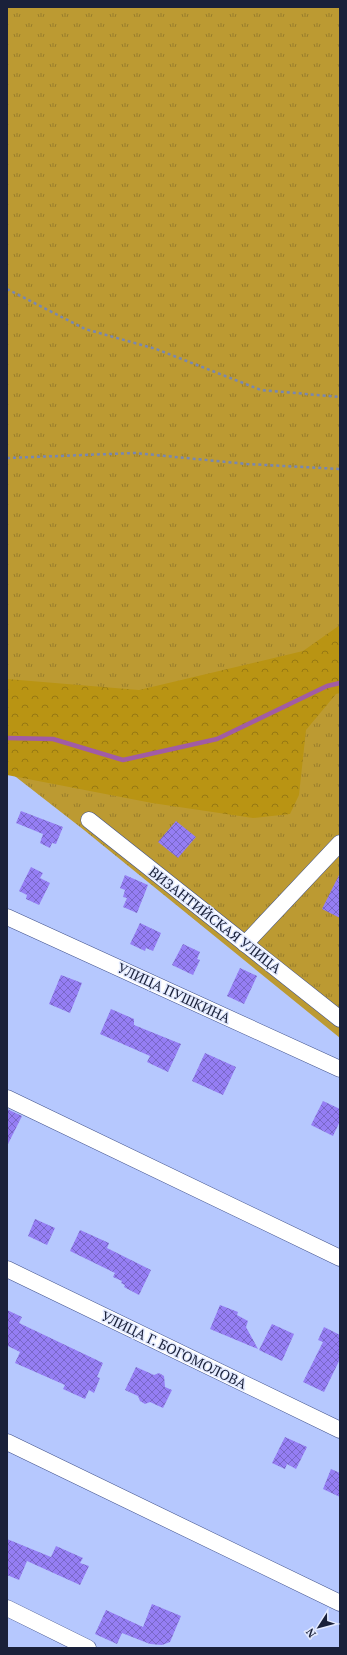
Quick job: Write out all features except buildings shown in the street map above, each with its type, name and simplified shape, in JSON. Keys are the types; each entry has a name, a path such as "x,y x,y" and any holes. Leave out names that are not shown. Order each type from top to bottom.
{"street":[{"name":"ВИЗАНТИЙСКАЯ УЛИЦА","path":"90,820 340,1019"},
{"path":"245,944 340,843"},
{"name":"УЛИЦА ПУШКИНА","path":"7,917 340,1069"},
{"path":"7,1098 340,1258"},
{"name":"УЛИЦА Г. БОГОМОЛОВА","path":"7,1269 340,1430"},
{"path":"7,1442 340,1603"},
{"path":"7,1608 88,1648"}],"path":[{"path":"7,289 85,329 156,349 262,390 340,397"},
{"path":"7,458 135,453 247,464 340,469"}],"green space":[{"path":"7,7 340,7 340,1038 84,830 7,770"},
{"path":"340,625 340,693 336,694 306,730 299,795 290,814 253,818 152,803 7,775 7,679 139,690 303,651"}],"waterway":[{"path":"7,738 53,739 123,760 217,739 327,686 340,683"}]}
